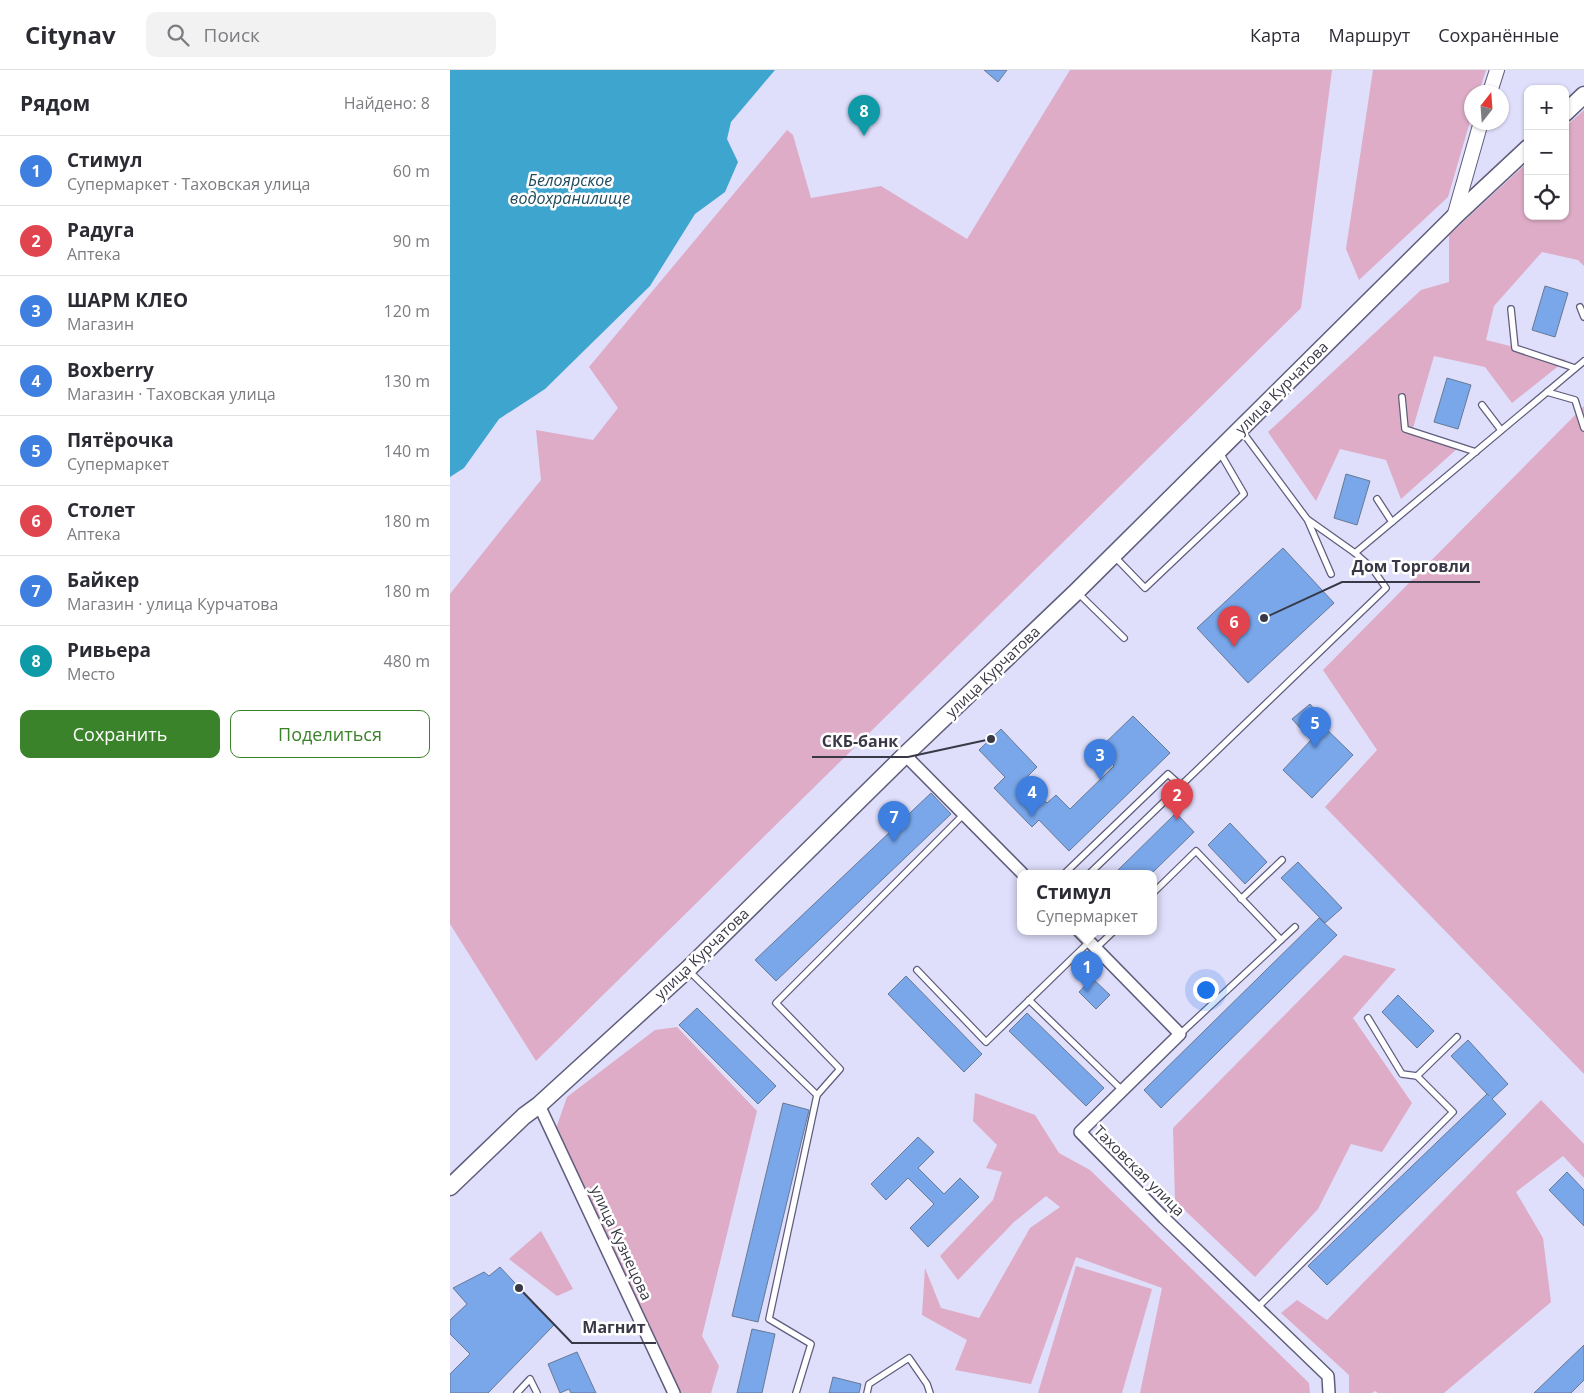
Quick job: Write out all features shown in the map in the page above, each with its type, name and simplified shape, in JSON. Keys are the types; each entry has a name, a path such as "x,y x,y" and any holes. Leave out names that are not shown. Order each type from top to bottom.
{"main road":[{"path":"1569,109 1584,95"},
{"name":"улица Курчатова","path":"450,1187 524,1116 540,1105 688,970 905,755 1076,592 1454,217 1524,152"}],"street":[{"path":"1492,85 1497,70"},
{"path":"1454,217 1479,130"},
{"path":"905,755 1019,870"},
{"path":"1083,935 1180,1034"},
{"name":"Таховская улица","path":"1180,1034 1080,1132 1164,1218 1328,1376 1330,1393"},
{"name":"улица Кузнецова","path":"540,1105 674,1393"}],"lane":[{"path":"1580,307 1584,317"},
{"path":"1511,308 1515,348 1576,368"},
{"path":"1355,553 1584,361"},
{"path":"1547,392 1575,400 1584,428"},
{"path":"1402,397 1405,430 1476,452"},
{"path":"1482,405 1501,430"},
{"path":"1240,429 1307,520 1331,574"},
{"path":"1113,554 1146,588 1244,494 1218,451"},
{"path":"1377,498 1392,522"},
{"path":"1093,870 1386,588 1372,568 1355,553 1307,520"},
{"path":"1076,592 1124,638"},
{"path":"1069,870 1168,774 1181,786"},
{"path":"796,1393 811,1344 769,1319 817,1095 840,1069 776,1003 964,814"},
{"path":"1157,889 1196,851 1280,940"},
{"path":"1241,899 1282,860"},
{"path":"1180,1034 1295,927"},
{"path":"916,970 986,1042 1029,1000 1093,945 1108,935"},
{"path":"688,970 817,1095"},
{"path":"1029,1000 1122,1090"},
{"path":"1258,1308 1453,1112 1417,1076 1402,1074 1368,1018"},
{"path":"1417,1076 1457,1037"},
{"path":"867,1393 869,1384 909,1358 927,1384 930,1393"},
{"path":"517,1393 530,1379 537,1393"}],"shaded area":[{"path":"1070,70 1332,70 1301,308 536,1061 450,924 450,594 541,480 536,430 593,440 618,408 589,367 787,130 793,135 811,198 881,186 967,239"},
{"path":"1373,70 1486,70 1481,85 1464,85 1464,130 1468,130 1448,197 1359,280 1346,249"},
{"path":"1584,110 1584,266 1578,260 1542,252 1494,306 1486,340 1566,360 1512,403 1485,367 1434,356 1413,428 1458,448 1401,499 1386,460 1340,449 1316,501 1268,432 1421,290 1449,282 1449,235 1524,166 1524,220 1569,220 1569,123"},
{"path":"1584,406 1584,1074 1325,807 1377,750 1323,670"},
{"path":"1344,955 1396,969 1353,1018 1412,1103 1382,1152 1351,1144 1318,1209 1255,1277 1175,1201 1173,1128"},
{"path":"677,1027 757,1111 702,1336 719,1366 711,1393 666,1393 553,1137 567,1097 655,1030"},
{"path":"975,1093 1035,1115 1059,1153 1090,1170 1309,1383 1310,1393 1140,1393 1162,1288 1076,1257 1031,1384 955,1370 967,1340 922,1315 925,1268 941,1308 979,1318 1030,1228 1060,1207 1046,1196 1014,1222 958,1280 940,1256 993,1200 1002,1172 986,1168 997,1145 973,1121"},
{"path":"1541,1100 1584,1144 1584,1178 1563,1156 1516,1192 1543,1238 1551,1302 1444,1393 1378,1393 1375,1391 1372,1393 1349,1393 1349,1375 1281,1313 1297,1300 1327,1320"},
{"path":"541,1231 573,1289 557,1296 509,1259"},
{"path":"1076,1266 1152,1289 1122,1393 1038,1393"}],"water":[{"name":"Белоярское водохранилище","path":"450,70 775,70 731,122 727,139 738,162 725,192 695,214 650,286 545,389 499,419 464,468 450,477"}],"building":[{"path":"984,70 1007,70 998,82"},
{"path":"1545,286 1568,293 1555,337 1532,330"},
{"path":"1447,378 1471,385 1458,429 1434,422"},
{"path":"1346,474 1370,481 1357,525 1334,518"},
{"path":"1283,548 1334,603 1248,683 1197,628"},
{"path":"1310,704 1321,717 1317,720 1353,755 1312,798 1283,770 1311,740 1292,719"},
{"path":"1133,716 1170,753 1069,851 1039,820 1032,827 994,788 1005,777 979,750 1001,729 1037,767 1024,780 1047,803 1056,795 1070,809 1114,766 1098,750"},
{"path":"931,793 951,814 776,981 755,960"},
{"path":"1176,813 1194,832 1155,870 1118,870"},
{"path":"1230,823 1267,862 1245,884 1208,845"},
{"path":"1298,862 1342,908 1325,923 1281,878"},
{"path":"1319,918 1337,935 1161,1108 1144,1090"},
{"path":"906,976 982,1054 964,1072 888,994"},
{"path":"1092,978 1110,995 1096,1009 1079,992"},
{"path":"1398,995 1434,1031 1417,1048 1382,1012"},
{"path":"697,1008 776,1086 758,1104 679,1025"},
{"path":"1027,1013 1104,1088 1086,1106 1009,1031"},
{"path":"1468,1040 1508,1084 1492,1099 1506,1114 1327,1285 1308,1266 1487,1094 1489,1096 1451,1056"},
{"path":"783,1103 809,1110 758,1322 732,1316"},
{"path":"918,1137 934,1152 918,1168 944,1194 960,1178 979,1197 928,1247 910,1228 934,1204 908,1178 886,1200 871,1184"},
{"path":"1567,1172 1584,1190 1584,1226 1549,1190"},
{"path":"500,1267 554,1325 488,1393 450,1393 450,1374 470,1354 450,1334 450,1320 467,1304 453,1288 484,1272 489,1276"},
{"path":"752,1329 775,1334 762,1393 737,1393"},
{"path":"1584,1345 1584,1380 1571,1393 1534,1393"},
{"path":"577,1352 596,1393 571,1393 569,1389 560,1393 548,1364"},
{"path":"833,1377 861,1384 859,1393 829,1393"}],"place":[{"name":"Ривьера","path":"864,136"},
{"name":"Дом Торговли","path":"1264,618"},
{"name":"Столет","path":"1234,647"},
{"name":"СКБ-банк","path":"991,739"},
{"name":"Пятёрочка","path":"1315,748"},
{"name":"ШАРМ КЛЕО","path":"1100,780"},
{"name":"Boxberry","path":"1032,817"},
{"name":"Радуга","path":"1177,820"},
{"name":"Байкер","path":"894,842"},
{"name":"Стимул","path":"1087,992"},
{"name":"Магнит","path":"519,1288"}]}
